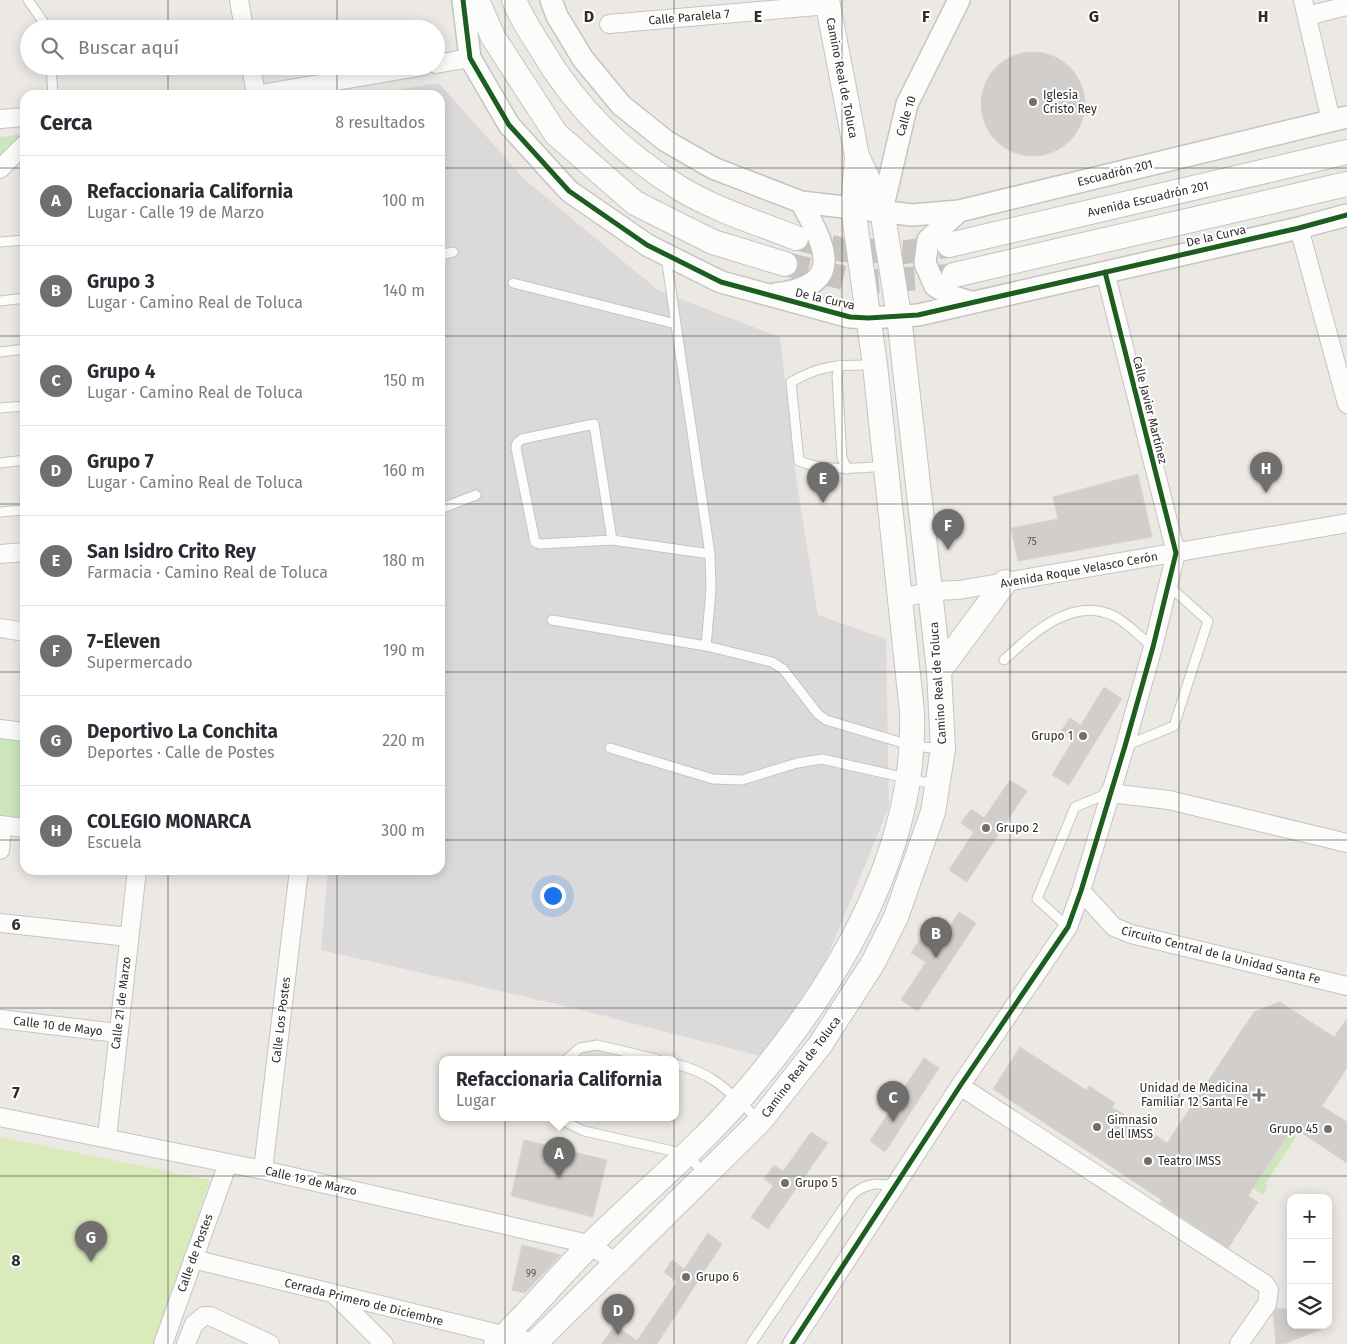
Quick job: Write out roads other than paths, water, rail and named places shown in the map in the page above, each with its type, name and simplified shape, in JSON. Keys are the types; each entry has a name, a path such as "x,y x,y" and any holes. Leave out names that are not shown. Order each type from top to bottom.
{"main road":[{"path":"478,0 493,37 556,134 635,203 713,242 786,264"},
{"path":"514,0 553,69 597,125 630,153 682,189 730,213 796,238"},
{"name":"Camino Real de Toluca","path":"535,1344 615,1262 760,1121 826,1037 873,963 896,917 933,812 943,748 939,671 899,316 882,210 857,156 827,2"},
{"name":"Avenida Escuadrón 201","path":"949,245 1347,152"},
{"name":"Camino Real de Toluca","path":"500,1340 590,1245 686,1154 738,1101 802,1020 847,949 869,906 902,813 913,746 912,712 875,365 853,208 857,156"},
{"path":"954,275 1347,184"},
{"path":"939,671 1006,582"},
{"path":"869,906 896,917"}],"street":[{"path":"239,0 242,20"},
{"name":"De la Curva","path":"464,0 470,58 509,125 569,191 647,245 721,282 850,317 868,318 918,315 1299,228 1347,215"},
{"path":"551,0 557,16 583,59 621,105 666,141 713,168 801,202 882,210"},
{"name":"Calle 10","path":"882,210 907,104 959,0"},
{"name":"Calle Paralela 7","path":"609,24 827,2"},
{"path":"1339,119 1305,8 1347,6"},
{"path":"445,62 470,58"},
{"path":"253,75 255,90"},
{"path":"285,90 372,75"},
{"path":"0,119 20,117"},
{"name":"Escuadrón 201","path":"882,210 912,215 959,210 1339,119"},
{"path":"0,169 20,152"},
{"path":"764,295 797,291 805,288 814,282 821,272 824,249 821,237 801,202"},
{"path":"959,210 928,240 925,263 935,286 954,297 971,302"},
{"path":"1299,228 1347,404"},
{"name":"Calle Javier Martínez","path":"1104,272 1176,553"},
{"name":"Avenida Roque Velasco Cerón","path":"900,600 930,591 959,590 1347,523"},
{"path":"0,554 20,552"},
{"path":"792,1344 960,1086 1068,926 1081,891 1109,793 1125,746 1153,647 1176,553"},
{"path":"0,628 20,631"},
{"path":"0,729 20,731"},
{"path":"1109,793 1169,800 1347,843"},
{"path":"0,850 1,825 20,827"},
{"name":"Calle 21 de Marzo","path":"106,1137 136,875"},
{"name":"Calle Los Postes","path":"263,1170 298,875"},
{"name":"Circuito Central de la Unidad Santa Fe","path":"1081,891 1114,927 1131,934 1347,986"},
{"path":"0,923 129,937"},
{"name":"Calle 10 de Mayo","path":"0,1019 117,1033"},
{"path":"960,1086 1265,1284 1269,1290 1267,1304 1239,1344"},
{"name":"Calle 19 de Marzo","path":"0,1117 263,1170 590,1245 615,1262"},
{"name":"Calle de Postes","path":"163,1344 228,1163"},
{"name":"Cerrada Primero de Diciembre","path":"193,1259 334,1294 500,1340 535,1344"},
{"path":"334,1294 384,1344"},
{"path":"186,1344 198,1318 210,1316 270,1344"}],"lane":[{"path":"28,0 42,20"},
{"path":"52,75 53,90"},
{"path":"0,242 20,240"},
{"path":"445,254 453,252"},
{"path":"666,255 710,554 711,590 706,646"},
{"path":"513,283 676,324"},
{"path":"0,301 20,299"},
{"path":"0,352 20,350"},
{"path":"840,365 837,376 842,458 847,469"},
{"path":"875,365 840,365 813,370 791,382 799,461 811,466 847,469 886,466"},
{"path":"0,408 20,406"},
{"path":"612,540 594,424 522,440 517,443 516,448 535,542 540,544 612,540 710,554"},
{"path":"0,463 20,461"},
{"path":"445,507 476,496"},
{"path":"0,512 20,510"},
{"path":"1125,746 1174,726 1208,621 1169,586"},
{"path":"1004,660 1034,632 1062,616 1091,610 1115,616 1153,647"},
{"path":"552,620 706,646 772,662 783,669 818,714 826,720 913,746 943,748"},
{"path":"610,748 713,779 728,781 742,780 797,763 822,759 908,780 937,785"},
{"path":"1068,926 1037,899 1075,807 1109,793"},
{"path":"571,1056 580,1048 596,1045 643,1056"},
{"path":"679,1065 708,1075 760,1121"},
{"path":"565,1121 584,1131 686,1154 705,1174"},
{"path":"751,1344 853,1194 864,1185 875,1182 895,1186"}],"tunnel":[{"path":"796,238 843,250 906,252 947,246"},
{"path":"785,264 862,282 951,276"}],"place":[{"name":"Iglesia Cristo Rey","path":"1033,102"},
{"name":"COLEGIO MONARCA","path":"1266,493"},
{"name":"San Isidro Crito Rey","path":"823,503"},
{"name":"7-Eleven","path":"948,550"},
{"name":"Grupo 1","path":"1083,736"},
{"name":"Grupo 2","path":"986,828"},
{"name":"Grupo 3","path":"936,958"},
{"name":"Unidad de Medicina Familiar 12 Santa Fe","path":"1259,1095"},
{"name":"Grupo 4","path":"893,1122"},
{"name":"Gimnasio del IMSS","path":"1097,1127"},
{"name":"Grupo 45","path":"1328,1129"},
{"name":"Teatro IMSS","path":"1148,1161"},
{"name":"Refaccionaria California","path":"559,1178"},
{"name":"Grupo 5","path":"785,1183"},
{"name":"Deportivo La Conchita","path":"91,1262"},
{"name":"Grupo 6","path":"686,1277"},
{"name":"Grupo 7","path":"618,1335"}]}
